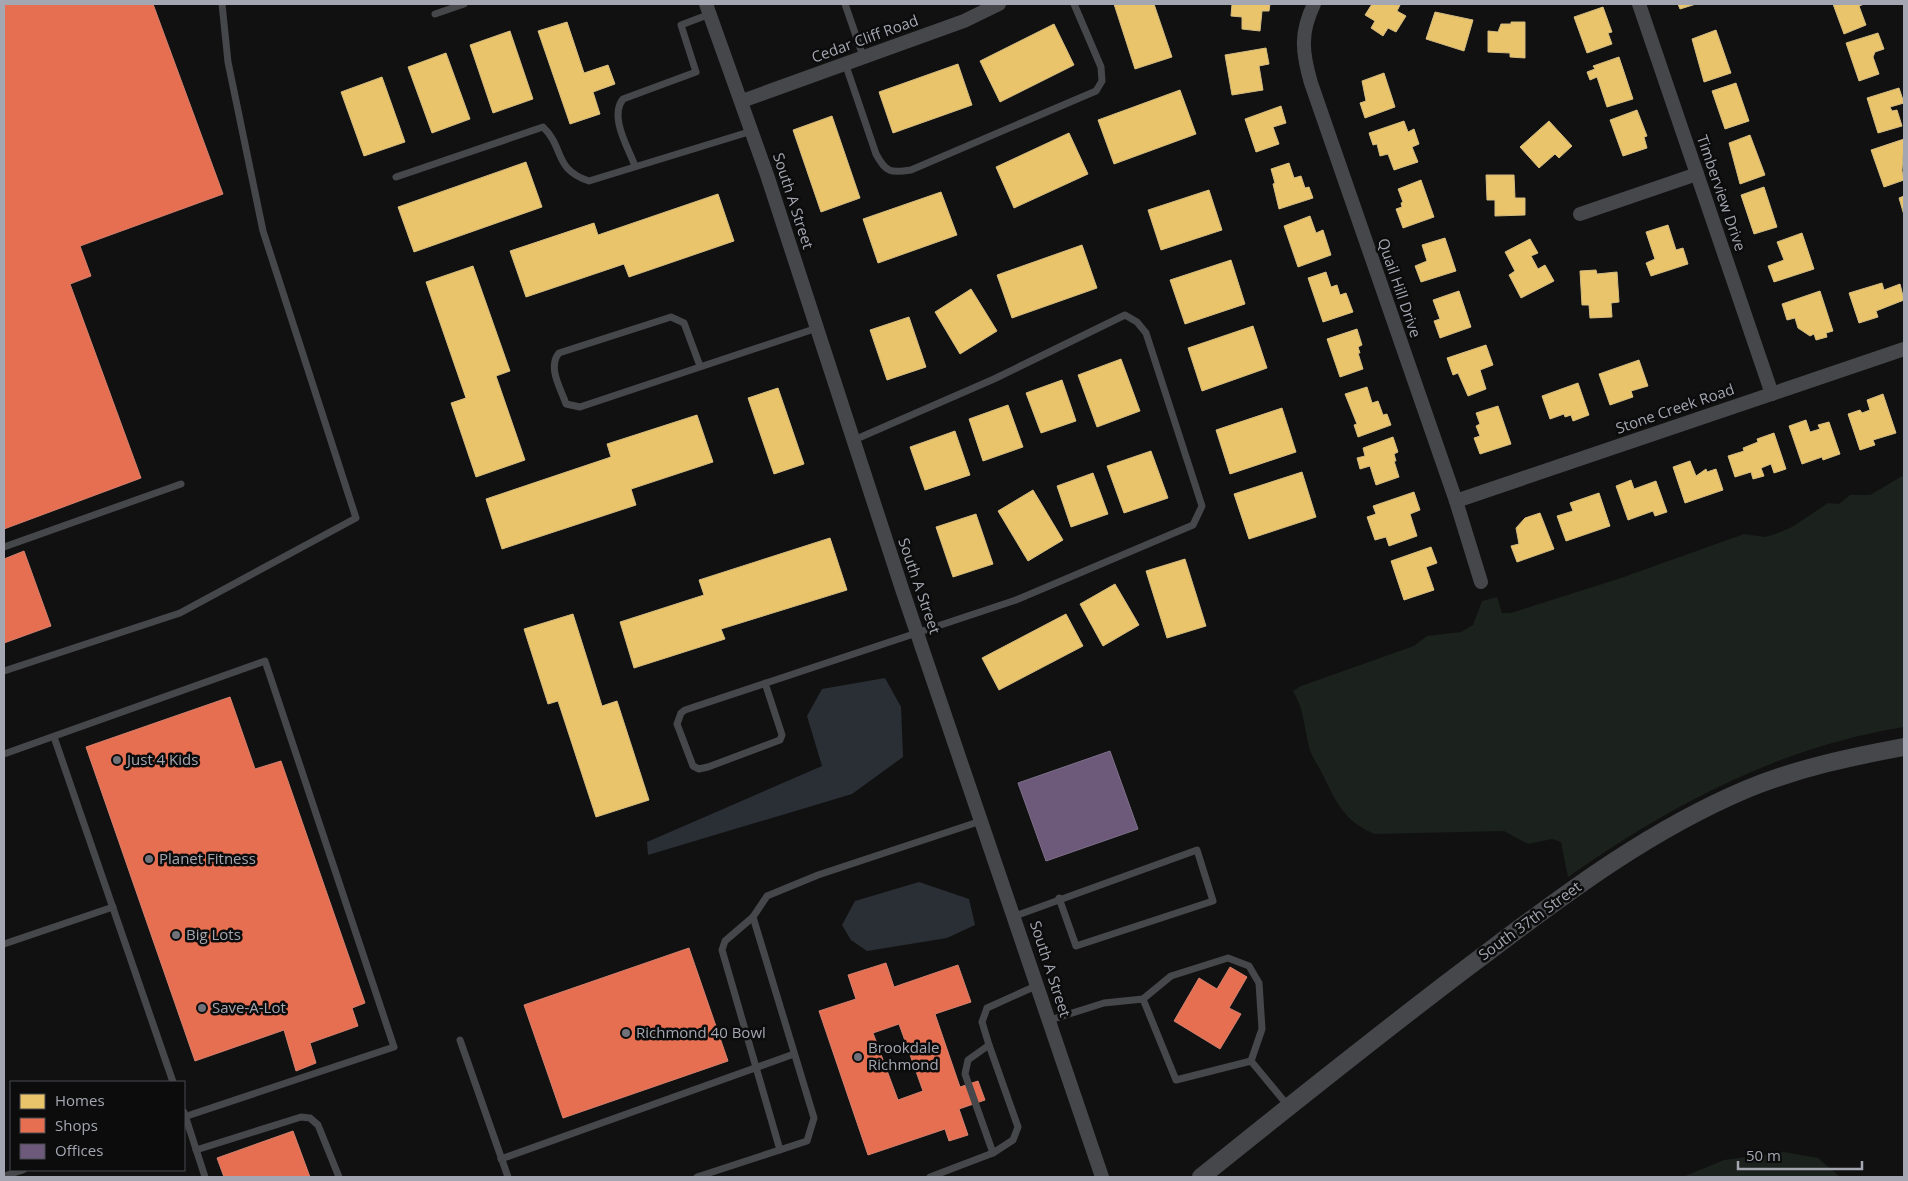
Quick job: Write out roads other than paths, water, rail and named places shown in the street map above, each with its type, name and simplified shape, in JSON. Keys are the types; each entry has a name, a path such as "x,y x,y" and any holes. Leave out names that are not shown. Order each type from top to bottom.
{"street":[{"name":"Cedar Cliff Road","path":"742,101 964,21 999,4"},
{"name":"Quail Hill Drive","path":"1314,4 1308,17 1302,40 1311,83 1456,501 1481,582"},
{"name":"Timberview Drive","path":"1639,4 1772,394"},
{"name":"South A Street","path":"708,9 742,101 918,633 1102,1177"},
{"path":"1580,214 1698,174"},
{"name":"Stone Creek Road","path":"1456,501 1904,349"},
{"name":"South 37th Street","path":"1201,1177 1396,1020 1571,889 1637,846 1689,817 1746,790 1787,774 1820,764 1904,747"}],"lane":[{"path":"4,671 180,613 356,518 263,231 228,62 222,4"},
{"path":"435,14 464,4"},
{"path":"845,4 863,56"},
{"path":"845,63 876,154 883,166 893,172 911,170 1096,91 1102,81 1101,67 1074,4"},
{"path":"635,166 617,117 617,106 622,99 696,72 681,26 708,9"},
{"path":"396,177 543,127 552,135 564,166 576,177 588,181 752,131"},
{"path":"765,683 782,735 780,740 708,768 699,769 693,766 677,724 685,710 765,683 918,633 1016,600 1193,525 1202,506 1146,333 1137,322 1126,315 994,379 854,440"},
{"path":"700,366 684,323 671,317 559,353 554,359 553,368 566,404 580,407 817,328"},
{"path":"4,547 181,484"},
{"path":"4,754 265,661 394,1047 185,1115"},
{"path":"54,737 174,1081"},
{"path":"780,1150 722,950 725,941 753,917 767,896 818,875 982,820"},
{"path":"1015,916 1059,898 1197,850 1213,901 1076,946 1059,898"},
{"path":"4,944 113,907"},
{"path":"697,1177 807,1141 814,1118 753,917"},
{"path":"1050,1020 1104,1003 1143,999 1171,976 1228,958 1250,966 1259,983 1262,1029 1251,1061"},
{"path":"930,1177 993,1153 1013,1140 1018,1127 982,1022 987,1008 1038,985"},
{"path":"1143,999 1176,1080 1251,1061"},
{"path":"460,1040 508,1177"},
{"path":"989,1045 968,1060 965,1074 993,1153"},
{"path":"501,1159 794,1054"},
{"path":"1251,1061 1289,1106"},
{"path":"196,1150 301,1117 310,1118 318,1125 339,1177"},
{"path":"185,1118 205,1177"},
{"path":"4,1176 20,1171"}],"place":[{"name":"Just 4 Kids","path":"117,760"},
{"name":"Planet Fitness","path":"149,859"},
{"name":"Big Lots","path":"176,935"},
{"name":"Save-A-Lot","path":"202,1008"},
{"name":"Richmond 40 Bowl","path":"626,1033"},
{"name":"Brookdale Richmond","path":"858,1057"}]}
